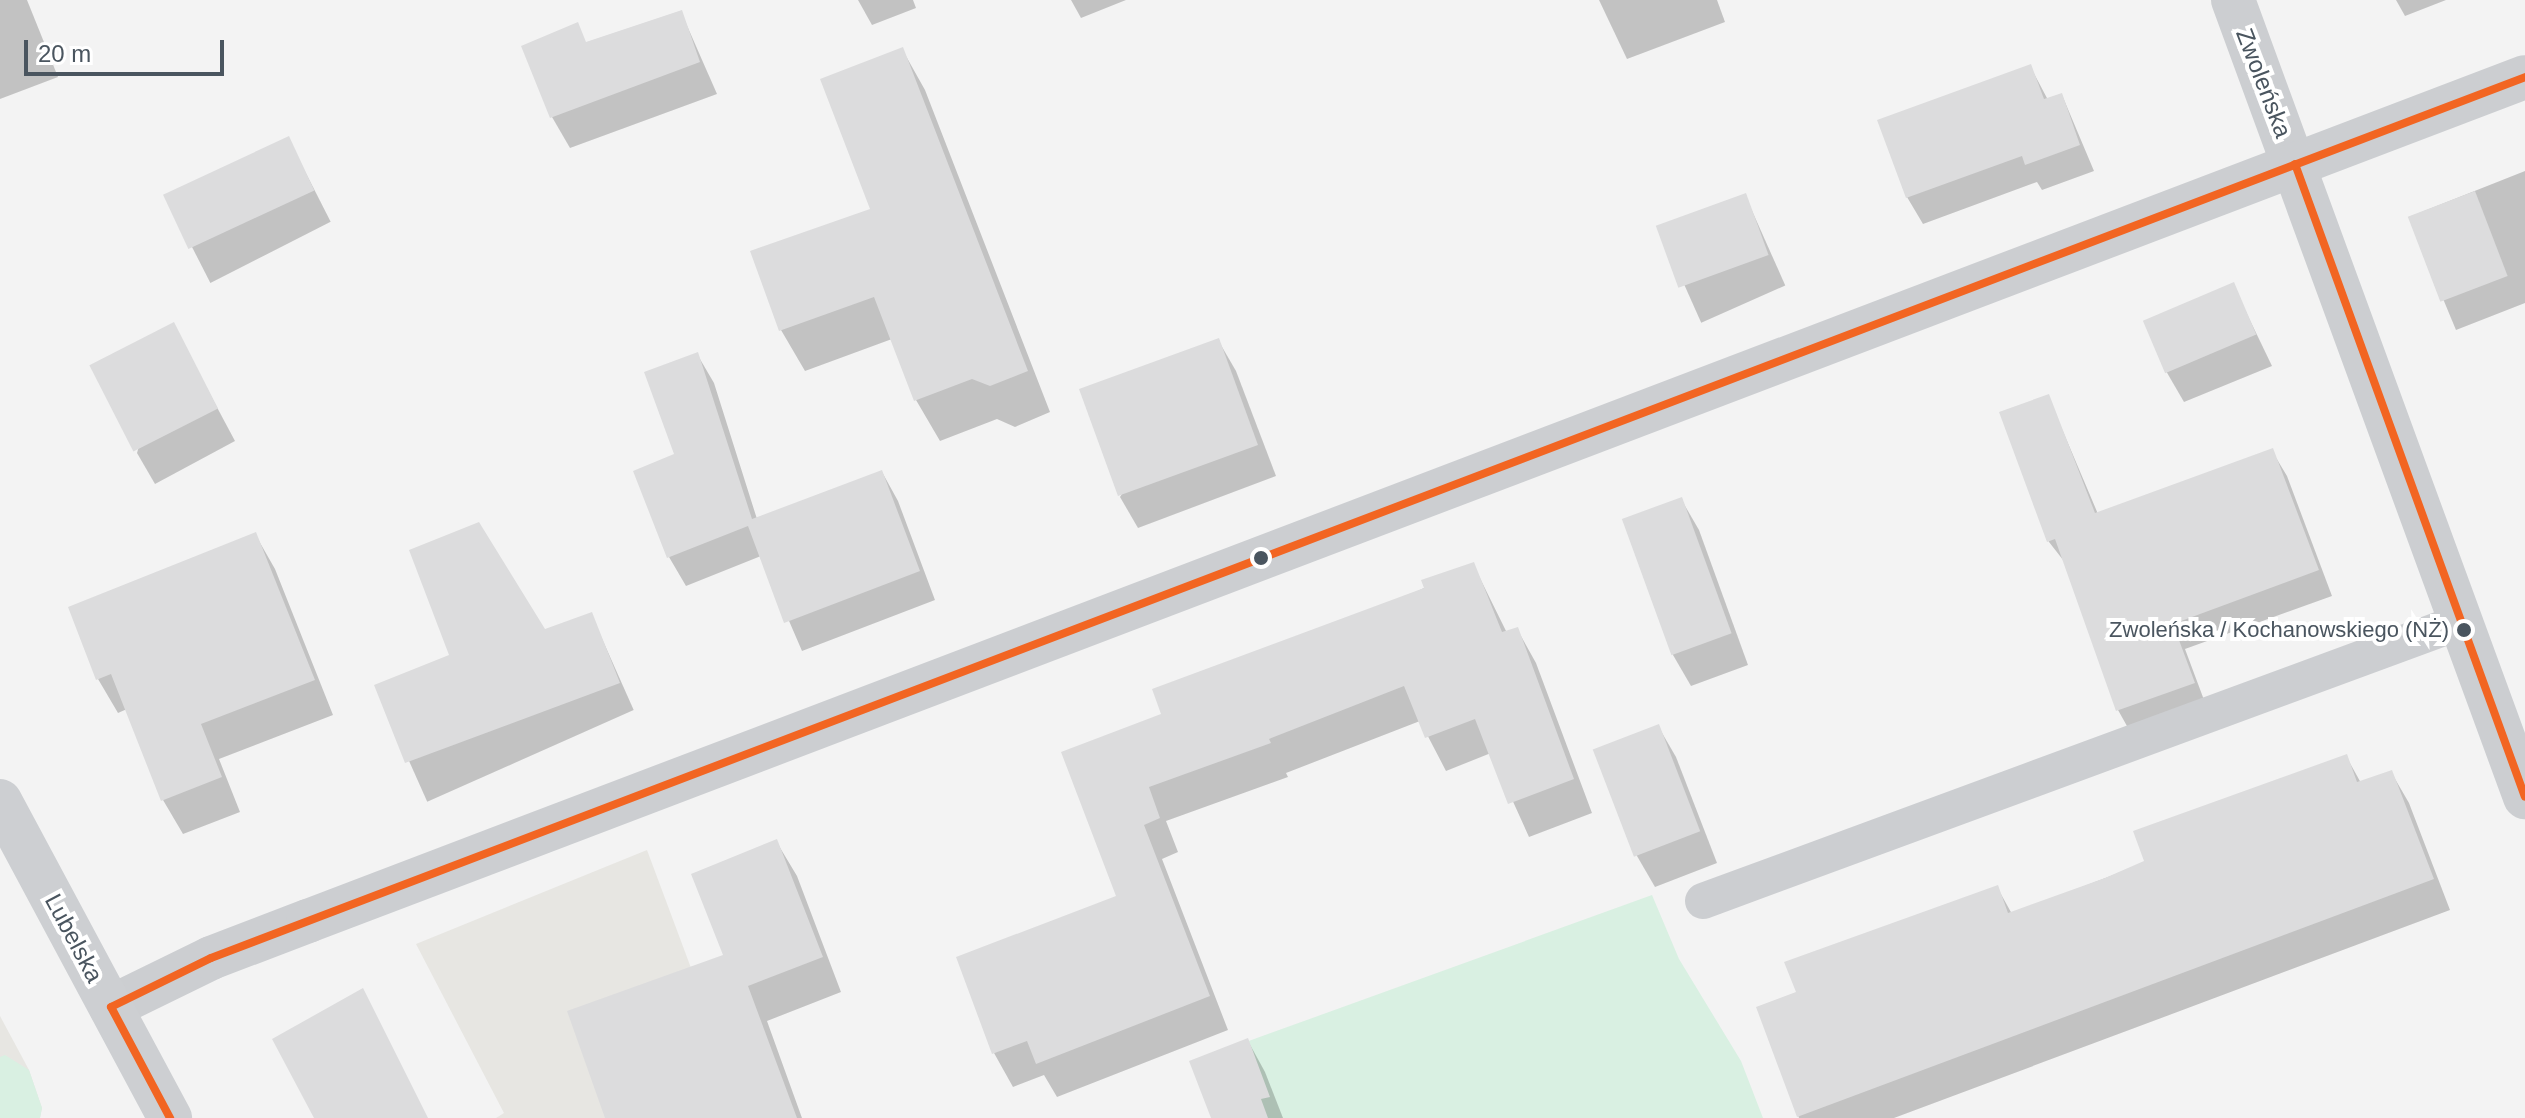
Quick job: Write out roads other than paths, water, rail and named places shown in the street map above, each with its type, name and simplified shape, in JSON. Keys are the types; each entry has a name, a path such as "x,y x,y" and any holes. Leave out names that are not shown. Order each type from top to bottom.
{"main road":[{"name":"Lubelska","path":"0,801 170,1118"}],"street":[{"name":"Zwoleńska","path":"2233,0 2525,797"},
{"path":"111,1007 211,958 2525,77"}],"lane":[{"path":"1703,901 2460,622"}],"place":[{"name":"Zwoleńska / Kochanowskiego (NŻ)","path":"2464,630"}]}
